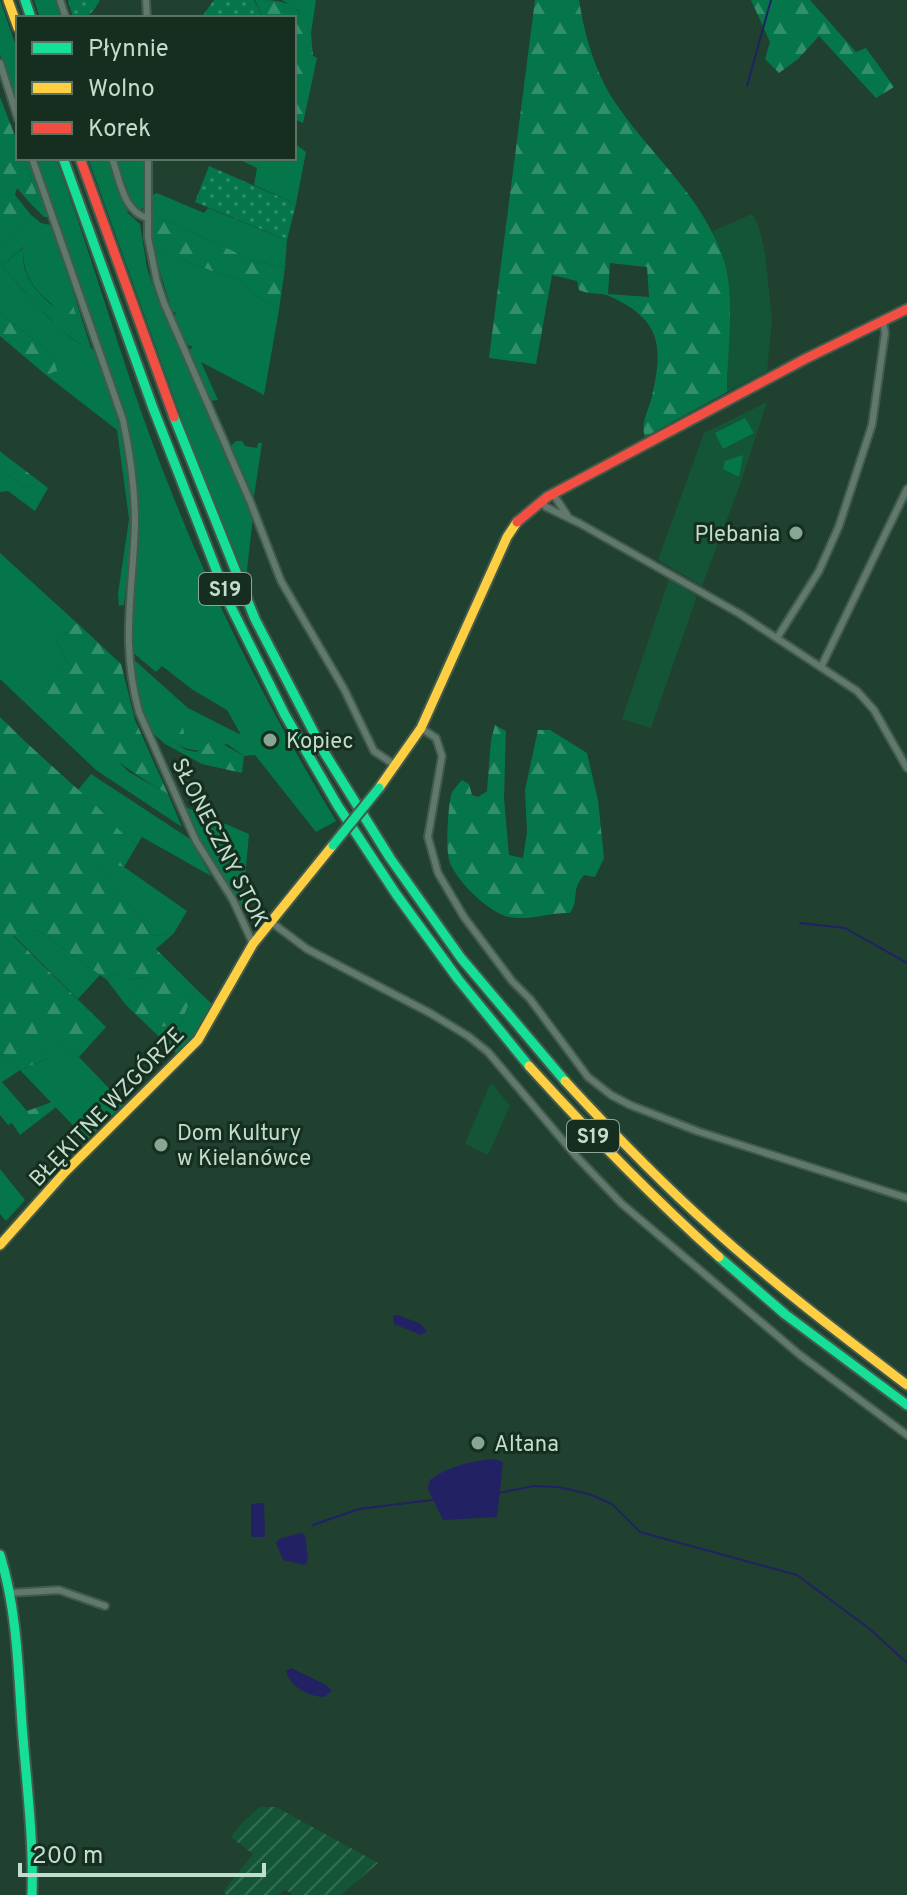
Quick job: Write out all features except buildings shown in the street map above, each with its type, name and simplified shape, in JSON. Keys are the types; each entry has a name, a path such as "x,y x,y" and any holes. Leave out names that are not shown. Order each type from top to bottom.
{"main road":[{"path":"8,0 16,22"},
{"name":"S19","path":"64,160 133,357 235,616 315,768 406,912 523,1060 573,1116 667,1211 797,1323 907,1405"},
{"name":"S19","path":"81,160 146,346 249,607 310,726 408,886 515,1027 579,1101 627,1149 743,1258 804,1309 907,1385"},
{"name":"BŁĘKITNE WZGÓRZE","path":"0,1245 65,1172 198,1040 253,944 396,766 421,728 507,537 521,516 553,494 805,359 907,309"},
{"path":"0,1555 9,1593 31,1841 32,1895"}],"street":[{"path":"0,63 16,113"},
{"name":"SŁONECZNY STOK","path":"33,160 123,420 135,522 127,646 133,692 146,731 183,815 208,863 233,900 253,944"},
{"path":"113,160 130,208 147,218"},
{"path":"148,160 147,218 151,259 164,303 245,489 281,581 344,689 374,751 396,766"},
{"path":"777,638 819,571 839,526 872,425 885,333 883,320"},
{"path":"821,667 907,489"},
{"path":"553,494 569,517"},
{"path":"541,501 546,507 569,517 777,638 857,691 874,710 907,768"},
{"path":"421,728 436,738 442,756 428,837 438,873 464,917 588,1077 630,1105 697,1131 907,1198"},
{"path":"271,922 307,949 430,1013 488,1052 576,1156 622,1204 800,1355 907,1435"},
{"path":"9,1593 59,1590 105,1606"}],"shaded area":[{"path":"752,214 758,224 765,252 772,321 767,371 727,392 729,300 713,231"},
{"path":"767,402 702,586 658,560 704,433"},
{"path":"669,579 697,596 651,728 622,719"},
{"path":"491,1082 510,1106 488,1155 465,1144"},
{"path":"393,1316 421,1324 427,1332 421,1335 394,1324"},
{"path":"494,1459 503,1462 497,1517 443,1520 428,1489 430,1480 460,1465"},
{"path":"264,1503 265,1537 251,1537 251,1504"},
{"path":"300,1533 305,1535 306,1565 283,1560 276,1543 279,1539"},
{"path":"291,1668 332,1691 324,1697 300,1689 288,1676 286,1671"},
{"path":"260,1807 276,1807 378,1863 341,1895 293,1895 285,1889 279,1895 227,1895 223,1892 253,1854 231,1837"}],"green space":[{"path":"0,0 16,46 16,104 0,54"},
{"path":"34,0 57,0 62,16 39,16"},
{"path":"68,0 100,0 90,14 72,16"},
{"path":"214,0 254,0 262,16 202,16"},
{"path":"255,0 279,1 298,11 311,33 313,56 317,58 303,123 296,120 296,16 262,16"},
{"path":"282,0 316,0 311,33 304,27 298,10"},
{"path":"535,0 579,0 593,56 611,96 691,197 723,258 730,306 727,392 645,437 644,421 658,362 654,335 648,324 639,314 609,296 583,292 579,290 577,281 552,275 536,364 489,358","holes":["610,263 647,267 649,297 608,294"]},
{"path":"751,0 810,0 856,52 866,48 894,87 876,98 819,36 798,59 779,73 765,59 770,42"},
{"path":"0,97 16,139 16,160 24,160 37,195 35,204 31,204 17,188 15,195 31,215 0,245"},
{"path":"296,144 306,152 296,204 254,185 257,168 240,160 296,160"},
{"path":"24,160 30,160 48,217 44,217 31,204 35,204 37,195"},
{"path":"36,160 57,160 142,413 190,538 248,662 336,821 316,832 255,755 244,756 227,744 200,750 188,749 175,742 165,744 147,728 134,683 132,658 188,708 241,735 227,710 193,690 162,666 156,672 131,651 137,509 128,433"},
{"path":"89,160 111,160 128,213 140,224 147,268 158,300 253,516 246,579 190,442"},
{"path":"117,160 146,160 144,206 141,210 136,209"},
{"path":"209,166 296,204 287,240 195,202"},
{"path":"157,193 204,213 208,208 287,240 285,267 257,262 152,214 152,195"},
{"path":"152,214 257,262 285,267 279,310 252,293 242,282 153,249"},
{"path":"31,215 41,223 50,225 91,348 102,371 121,434 132,497 124,605 119,606 118,594 129,519 117,430 46,375 56,371 53,355 0,313 0,245","holes":["25,246 30,280 53,305 67,291 85,345 54,323 2,266"]},
{"path":"27,245 23,263 29,279 52,305 68,290 86,346 53,322 2,266"},
{"path":"153,249 242,282 252,293 279,310 264,395 201,362 218,400 211,401 189,350 193,347 186,344 174,316 176,313 172,311"},
{"path":"0,313 53,355 57,371 46,375 0,336"},
{"path":"745,418 754,433 723,449 715,433"},
{"path":"236,441 257,448 258,443 262,443 254,497 231,446"},
{"path":"0,451 39,481 28,489 0,469"},
{"path":"743,455 739,477 723,469 725,461"},
{"path":"0,469 28,489 39,481 48,488 35,511 8,491 0,492"},
{"path":"0,553 77,623 56,642 68,662 40,686 129,772 168,794 182,827 96,770 0,679"},
{"path":"77,623 121,664 135,720 168,794 99,746 39,686 68,662 56,642"},
{"path":"163,715 171,715 183,728 186,741 169,733 162,722"},
{"path":"0,717 137,845 124,867 95,861 153,936 174,933 156,949 195,988 180,1026 149,1027 125,1004 138,992 151,987 147,977 129,980 115,973 107,980 37,930 13,936 106,1027 79,1057 35,1027 49,1058 20,1070 0,1052"},
{"path":"495,725 506,731 504,798 509,855 523,858 527,832 525,790 538,730 550,730 587,753 598,800 604,858 595,877 584,875 580,881 570,913 525,918 501,914 475,895 450,863 447,840 451,795 462,780 469,784 472,795 478,797 487,791"},
{"path":"214,739 244,756 242,773 202,764 165,744 175,742 186,750 196,752"},
{"path":"91,774 190,839 211,876 142,837 137,845 129,839 78,790"},
{"path":"181,805 249,834 242,911 200,842"},
{"path":"94,860 124,867 187,911 174,933 153,936"},
{"path":"37,930 100,975 78,999 13,935"},
{"path":"115,973 130,980 147,977 152,987 138,992 125,1004 107,980"},
{"path":"195,988 212,1004 197,1033 176,1053 149,1027 180,1026"},
{"path":"34,1026 79,1057 124,1104 87,1140 20,1070 49,1058"},
{"path":"0,1052 20,1070 2,1082 27,1111 33,1125 20,1135 12,1123 8,1125 0,1115"},
{"path":"52,1102 56,1107 33,1125 27,1111"},
{"path":"0,1169 25,1200 6,1221 0,1214"}],"waterway":[{"path":"747,86 771,0"},
{"path":"800,923 845,928 907,963"},
{"path":"498,1493 534,1486 558,1487 589,1494 612,1504 640,1532 797,1575 871,1630 907,1663"},
{"path":"313,1525 359,1509 432,1500"}],"traffic: fast":[{"path":"25,0 30,16"},
{"path":"64,160 153,408 230,605 285,715 338,806 396,894 458,979 529,1066"},
{"path":"174,417 255,619 324,752 390,858 461,958 565,1081"},
{"path":"333,845 379,788"},
{"path":"719,1257 786,1315 907,1405"},
{"path":"0,1555 16,1639 31,1831 32,1895"}],"traffic: slow":[{"path":"8,0 16,22"},
{"path":"379,788 421,728 507,537 517,522"},
{"path":"0,1245 65,1172 198,1040 253,944 333,845"},
{"path":"529,1066 622,1164 719,1257"},
{"path":"565,1081 712,1228 783,1289 907,1385"}],"traffic: jam":[{"path":"81,160 174,417"},
{"path":"517,522 547,497 805,359 907,309"}],"place":[{"name":"Plebania","path":"796,533"},
{"name":"Kopiec","path":"270,740"},
{"name":"Dom Kultury w Kielanówce","path":"161,1145"},
{"name":"Altana","path":"478,1443"}]}
